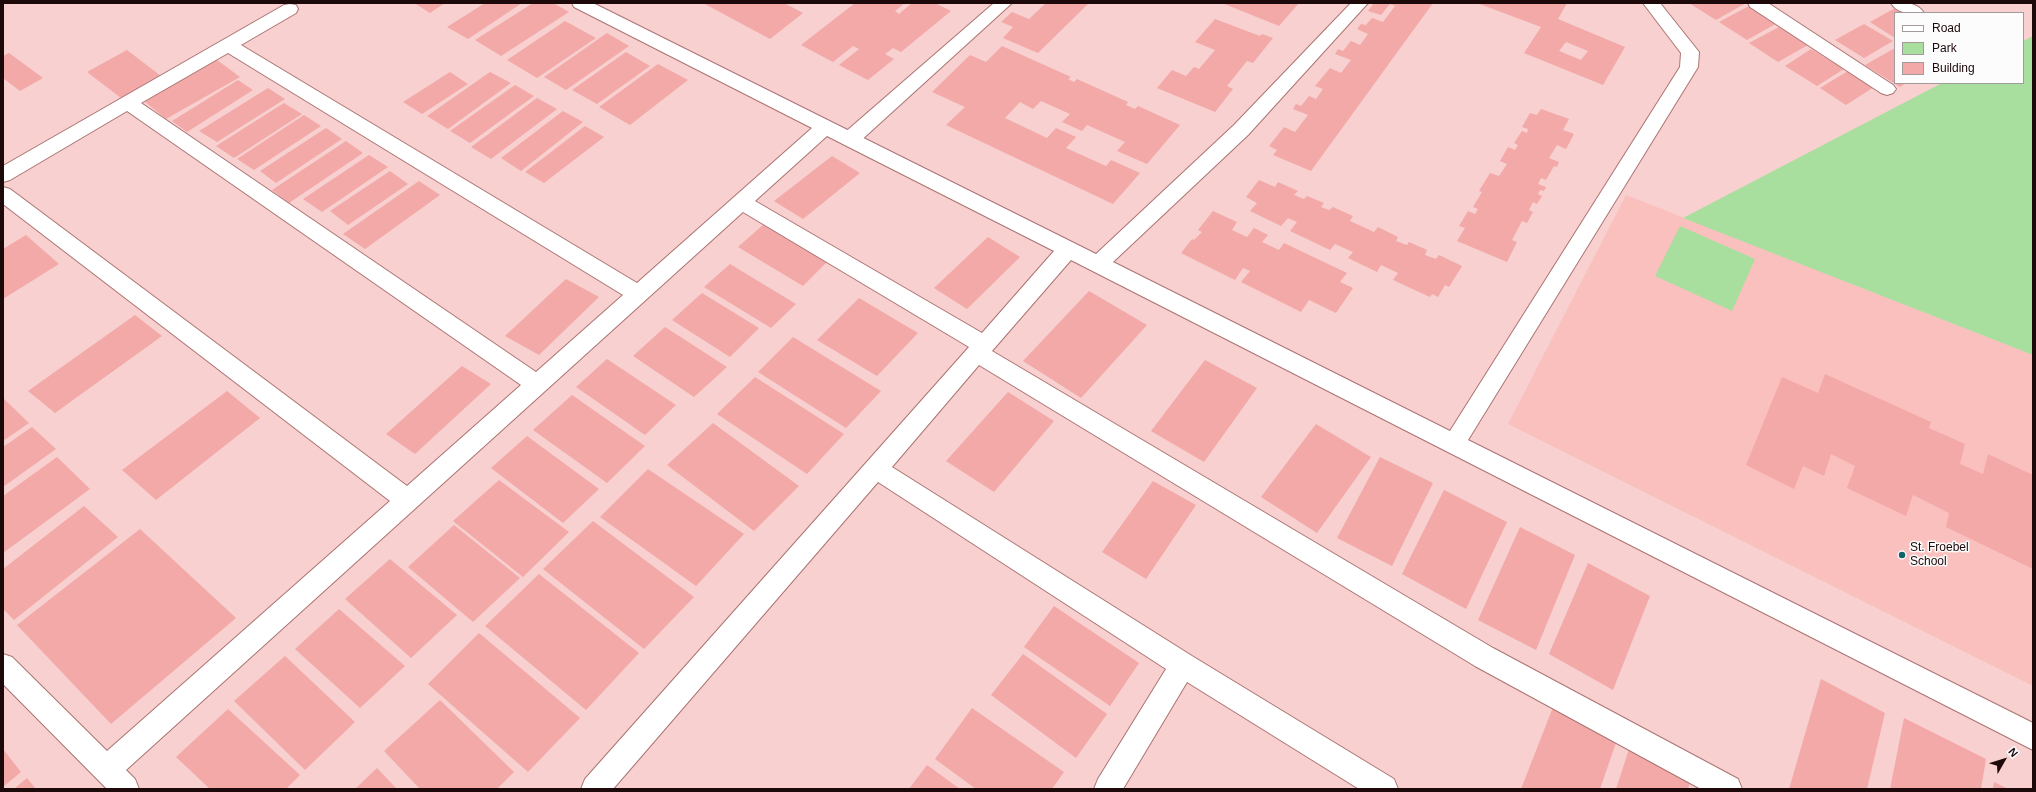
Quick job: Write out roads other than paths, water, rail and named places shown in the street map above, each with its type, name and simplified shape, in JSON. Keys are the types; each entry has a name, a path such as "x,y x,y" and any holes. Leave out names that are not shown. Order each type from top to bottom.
{"street":[{"path":"580,3 2033,737"},
{"path":"850,140 1004,3"},
{"path":"1098,264 1241,130 1360,3"},
{"path":"1454,444 1689,67 1690,52 1651,3"},
{"path":"1756,3 1887,90"},
{"path":"1899,3 1914,12"},
{"path":"3,175 228,45 290,5"},
{"path":"228,45 638,294"},
{"path":"128,103 537,384"},
{"path":"107,769 825,126"},
{"path":"3,194 407,500"},
{"path":"741,202 1478,653 1728,789"},
{"path":"595,789 1068,249"},
{"path":"876,469 1183,665 1384,789"},
{"path":"1108,789 1183,665"},
{"path":"3,666 107,769 124,789"}],"place":[{"name":"St. Froebel School","path":"1902,555"}]}
